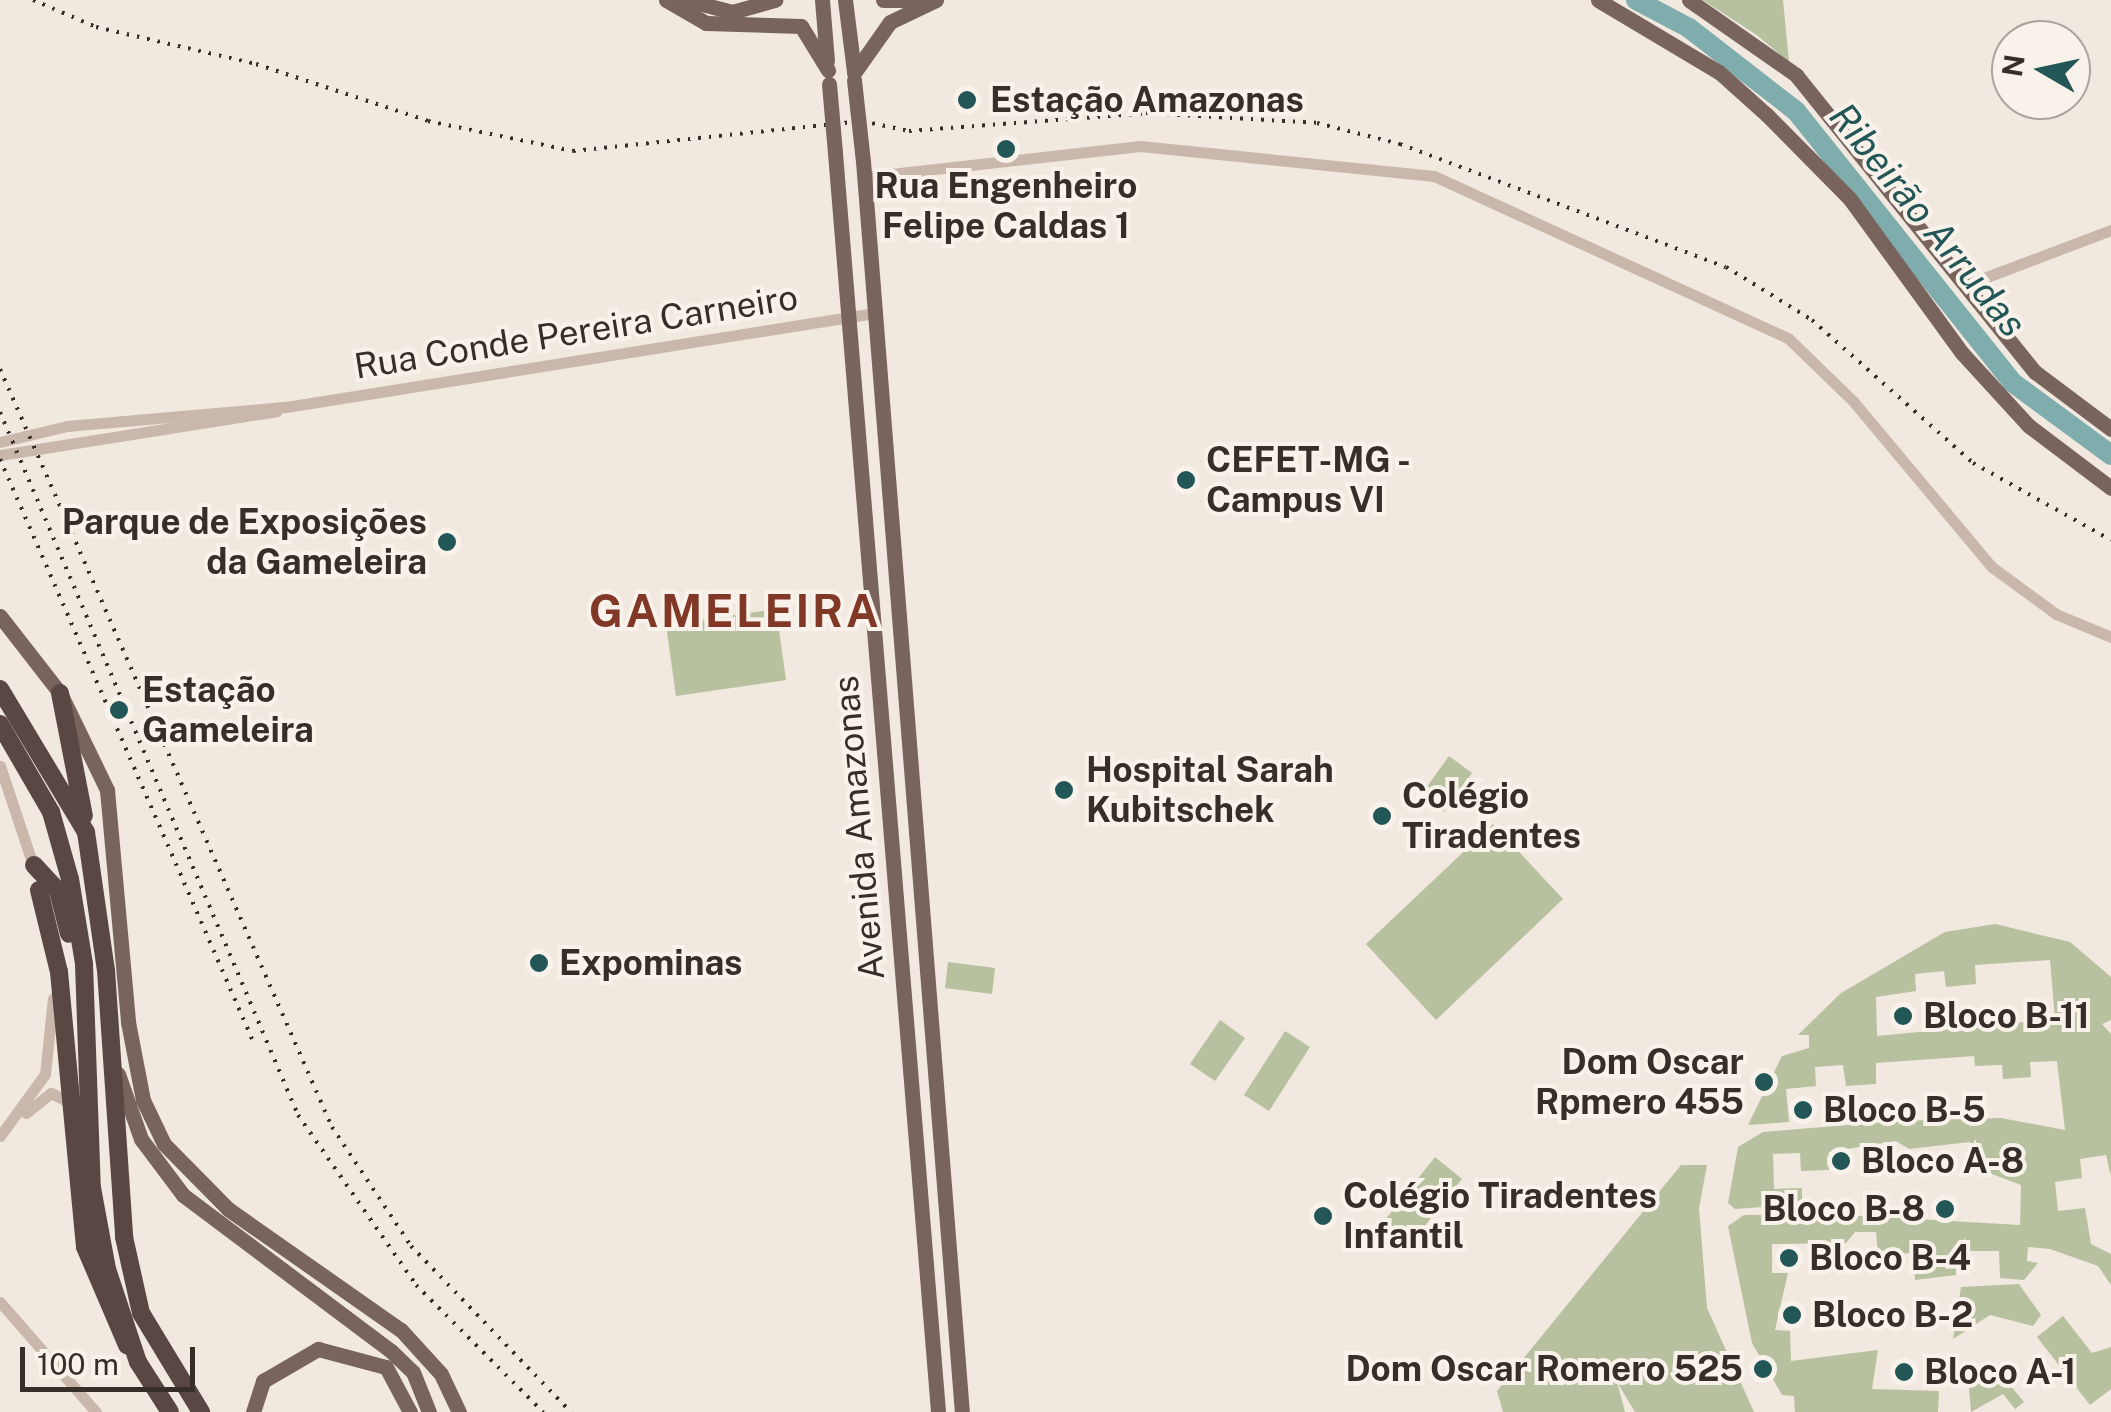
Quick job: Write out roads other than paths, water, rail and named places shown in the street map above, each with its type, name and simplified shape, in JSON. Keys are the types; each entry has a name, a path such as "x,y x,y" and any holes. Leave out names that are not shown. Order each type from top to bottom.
{"highway":[{"path":"0,689 86,832"},
{"path":"60,693 86,832 108,1036 113,1162 141,1313 202,1412"},
{"path":"0,724 51,812 84,964 92,1188 138,1362"},
{"path":"34,864 58,891 84,964"},
{"path":"39,890 59,972 73,1155 96,1282 138,1362 170,1412"},
{"path":"73,1155 88,1038"}],"main road":[{"path":"666,0 706,24 801,26 829,77"},
{"path":"687,0 732,12 775,0"},
{"name":"Avenida Amazonas","path":"822,0 938,1412"},
{"name":"Avenida Amazonas","path":"846,0 863,169 962,1412"},
{"path":"883,0 916,0"},
{"path":"854,76 890,22 936,0"},
{"path":"1598,0 1719,72 1768,114 1850,199 1962,354 2030,426 2111,488"},
{"path":"1689,0 1796,76 1968,284 2035,372 2111,428"},
{"path":"836,155 863,169"},
{"path":"0,616 60,693 107,790 128,1022 143,1100 164,1144 228,1209 400,1330 441,1374 459,1412"},
{"path":"108,1036 131,1114 159,1168 211,1218 391,1351 413,1372 429,1412"},
{"path":"253,1412 263,1382 318,1349 386,1367 410,1412"}],"street":[{"path":"863,169 1140,146 1379,166 1434,176 1653,272 1788,338 1854,401 1992,567 2056,614 2111,637"},
{"path":"1968,284 2111,230"},
{"name":"Rua Conde Pereira Carneiro","path":"0,442 66,426 286,408 874,313"},
{"name":"Rua Conde Pereira Carneiro","path":"0,455 248,422 286,408"},
{"path":"0,766 34,864 53,984 48,1064 13,1126"},
{"path":"0,1136 51,1094 69,1102"},
{"path":"0,1302 96,1412"}],"waterway":[{"name":"Ribeirão Arrudas","path":"1636,0 1689,28 1796,111 2012,382 2111,455"}],"railway":[{"path":"33,0 96,27 256,64 428,121 573,151 862,121 909,131 1146,113 1317,123 1400,144 1726,267 1812,320 1973,463 2111,540"},
{"path":"0,369 332,1127 411,1246 571,1412"},
{"path":"0,412 298,1115 416,1285 543,1412"},
{"path":"0,459 253,1041"}],"place":[{"name":"Estação Amazonas","path":"967,100"},
{"name":"Rua Engenheiro Felipe Caldas 1","path":"1006,149"},
{"name":"CEFET-MG - Campus VI","path":"1186,480"},
{"name":"Parque de Exposições da Gameleira","path":"447,542"},
{"name":"Estação Gameleira","path":"119,710"},
{"name":"Hospital Sarah Kubitschek","path":"1064,790"},
{"name":"Colégio Tiradentes","path":"1382,816"},
{"name":"Expominas","path":"539,963"},
{"name":"Bloco B-11","path":"1903,1016"},
{"name":"Dom Oscar Rpmero 455","path":"1764,1082"},
{"name":"Bloco B-5","path":"1803,1110"},
{"name":"Bloco A-8","path":"1841,1161"},
{"name":"Bloco B-8","path":"1945,1209"},
{"name":"Colégio Tiradentes Infantil","path":"1323,1216"},
{"name":"Bloco B-4","path":"1789,1258"},
{"name":"Bloco B-2","path":"1792,1315"},
{"name":"Dom Oscar Romero 525","path":"1763,1369"},
{"name":"Bloco A-1","path":"1904,1372"}],"district":[{"name":"GAMELEIRA","path":"735,611"}]}
